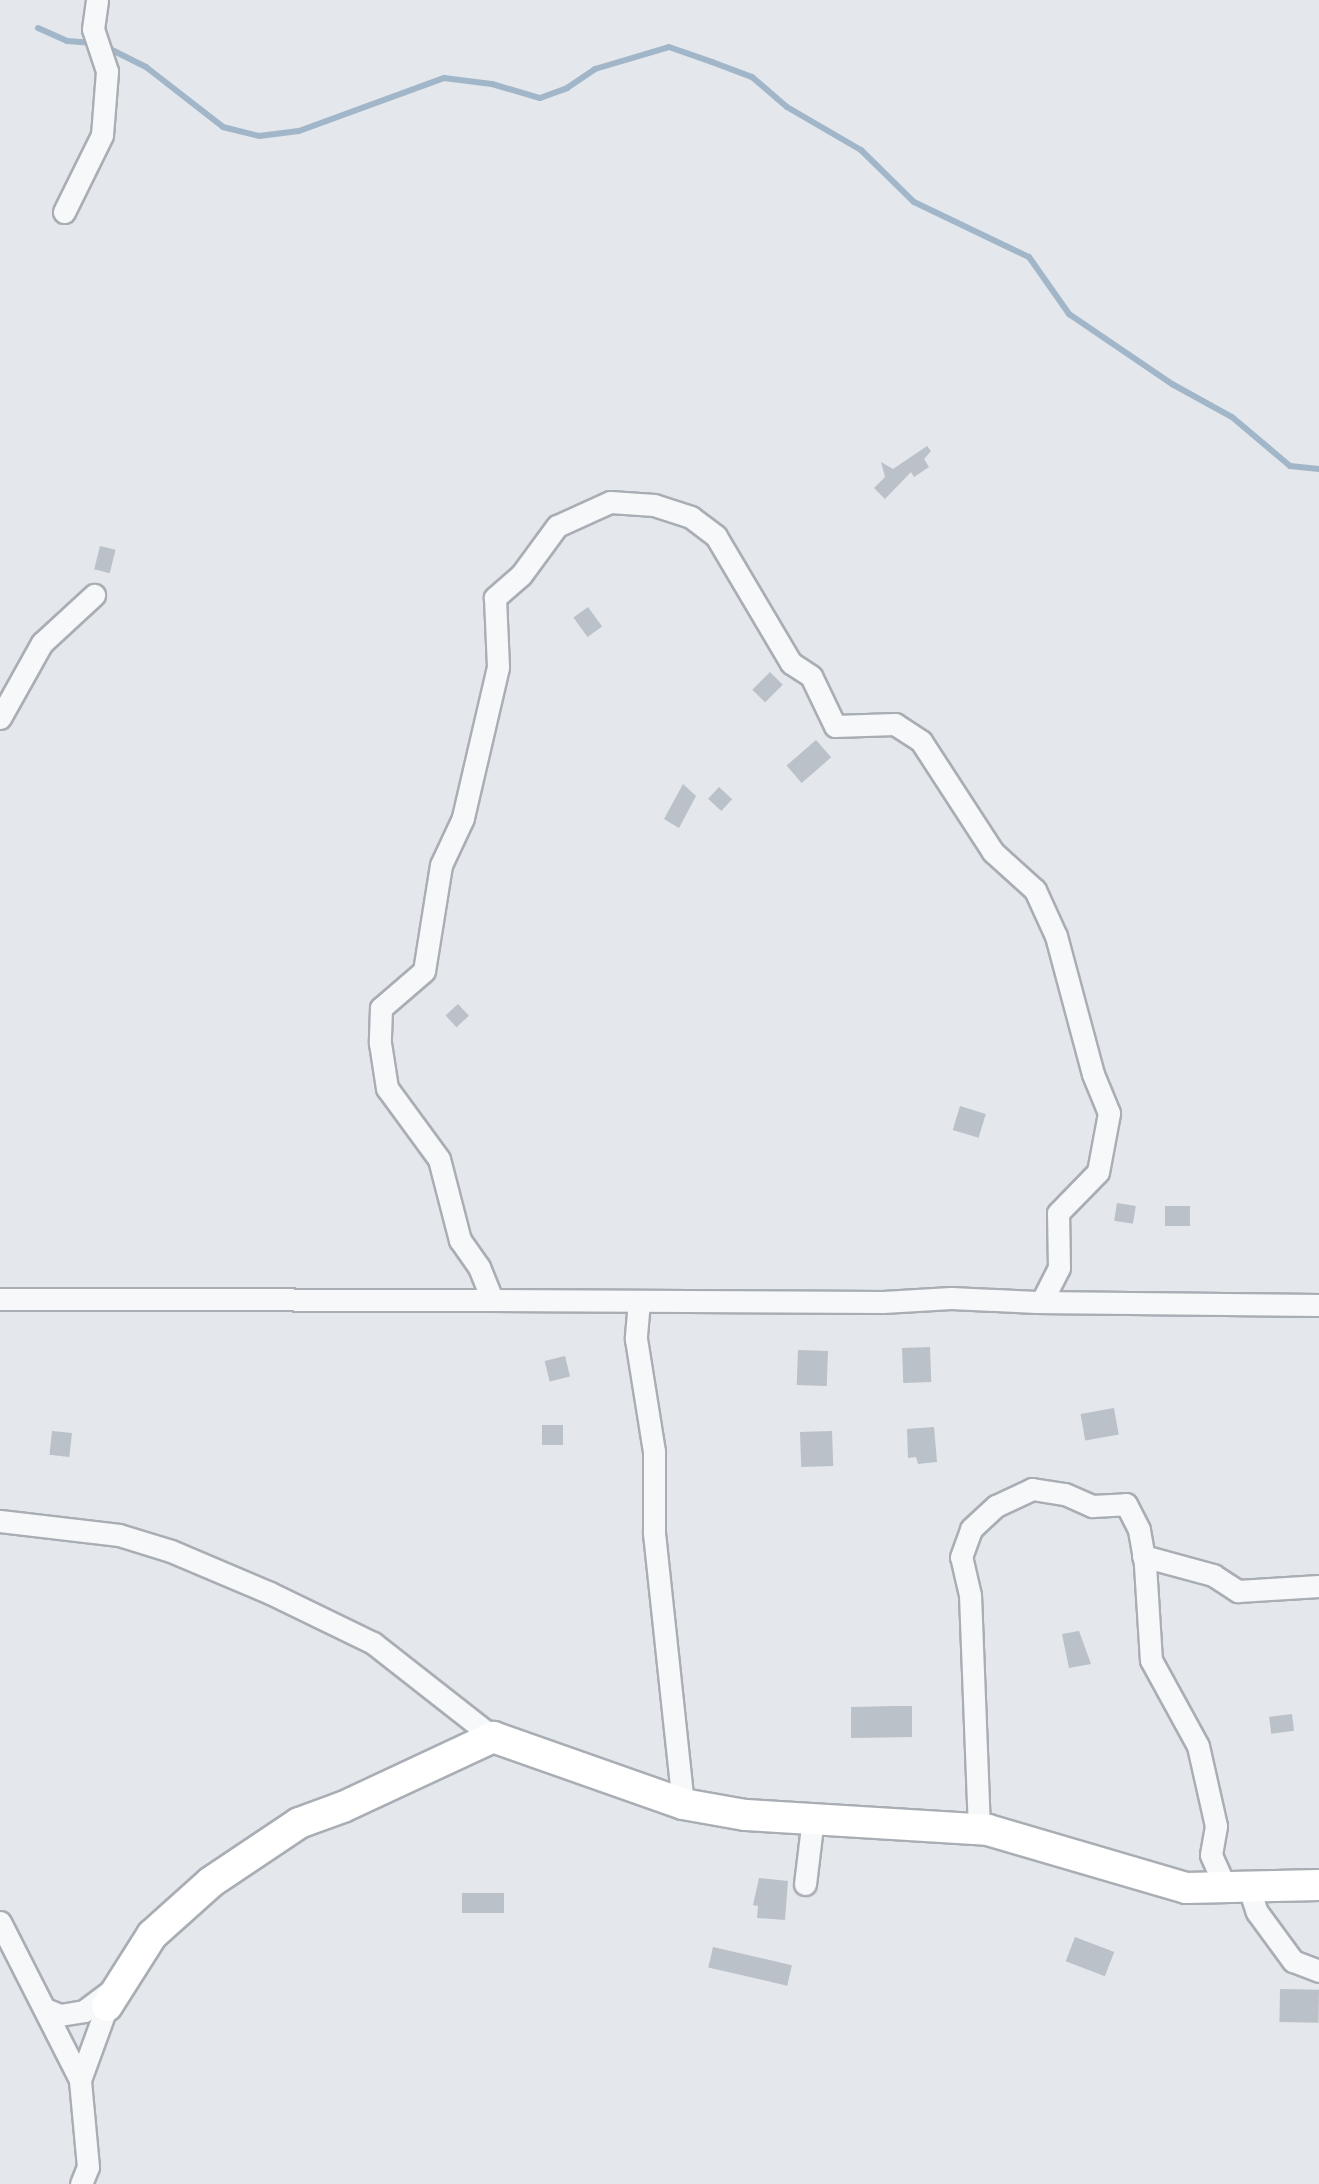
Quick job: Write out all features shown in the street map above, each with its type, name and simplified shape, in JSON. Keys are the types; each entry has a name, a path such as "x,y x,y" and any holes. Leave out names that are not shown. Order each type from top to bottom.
{"street":[{"path":"64,212 102,135 107,71 93,29 97,0"},
{"path":"492,1300 479,1267 460,1240 439,1159 387,1088 380,1043 381,1008 424,971 441,865 463,818 496,679 495,598 521,575 557,526 610,502 654,505 691,517 716,536 792,663 811,676 835,726 895,724 921,741 993,852 1035,890 1056,936 1093,1074 1109,1113 1098,1172 1058,1213 1059,1268 1042,1301"},
{"path":"0,718 41,643 94,595"},
{"path":"0,1299 1042,1301 1319,1306"},
{"path":"639,1301 636,1339 654,1451 654,1533 683,1804"},
{"path":"979,1829 970,1595 961,1557 971,1529 996,1506 1032,1489 1065,1494 1092,1506 1126,1504 1139,1530 1152,1660 1198,1746 1216,1826 1211,1855 1293,1961 1319,1971"},
{"path":"0,1521 119,1535 171,1551 270,1593 373,1643 493,1737 683,1804 745,1815 979,1829 1073,1852 1186,1888 1319,1885"},
{"path":"1143,1556 1213,1576 1238,1591 1319,1586"},
{"path":"80,2080 115,1994 152,1935 211,1882 299,1823 343,1807 493,1737"},
{"path":"805,1884 813,1818"},
{"path":"0,1922 80,2080 88,2167 81,2184"},
{"path":"45,2009 60,2015 84,2011 115,1994"}],"building":[{"path":"927,446 931,451 924,459 929,467 914,477 911,472 885,499 874,488 885,477 881,462 893,469"},
{"path":"100,546 116,550 110,573 94,569"},
{"path":"588,607 602,626 588,637 573,618"},
{"path":"770,672 783,685 765,702 752,690"},
{"path":"816,740 831,757 802,783 787,766"},
{"path":"683,784 696,796 679,828 664,819"},
{"path":"719,787 732,799 721,811 708,799"},
{"path":"458,1004 469,1016 456,1027 446,1016"},
{"path":"960,1106 986,1114 979,1138 953,1130"},
{"path":"1117,1203 1136,1206 1133,1224 1114,1221"},
{"path":"1165,1206 1190,1206 1190,1226 1165,1226"},
{"path":"930,1347 931,1382 903,1383 902,1348"},
{"path":"798,1350 828,1351 827,1386 797,1385"},
{"path":"565,1356 570,1376 550,1381 545,1361"},
{"path":"1114,1408 1119,1435 1085,1440 1081,1414"},
{"path":"542,1425 563,1425 563,1445 542,1445"},
{"path":"934,1427 937,1462 918,1464 916,1457 908,1458 907,1429"},
{"path":"52,1431 72,1433 69,1457 49,1455"},
{"path":"832,1431 833,1466 801,1467 800,1432"},
{"path":"1079,1631 1091,1664 1069,1668 1062,1634"},
{"path":"912,1706 912,1737 851,1738 851,1707"},
{"path":"1292,1714 1294,1731 1271,1734 1269,1717"},
{"path":"759,1878 788,1881 785,1920 757,1918 758,1906 753,1905"},
{"path":"462,1893 504,1893 504,1913 462,1913"},
{"path":"1075,1937 1114,1952 1105,1976 1066,1961"},
{"path":"713,1947 792,1965 787,1986 708,1967"},
{"path":"1280,1989 1319,1990 1318,2023 1279,2022"}],"waterway":[{"path":"38,28 67,41 94,43"},
{"path":"104,46 146,67 223,127 259,136 299,131 444,78 492,84 540,98 567,88 595,69 669,47 752,77 787,107 861,150 914,202 1029,257 1069,314 1172,384 1232,417 1290,466 1319,469"}]}
